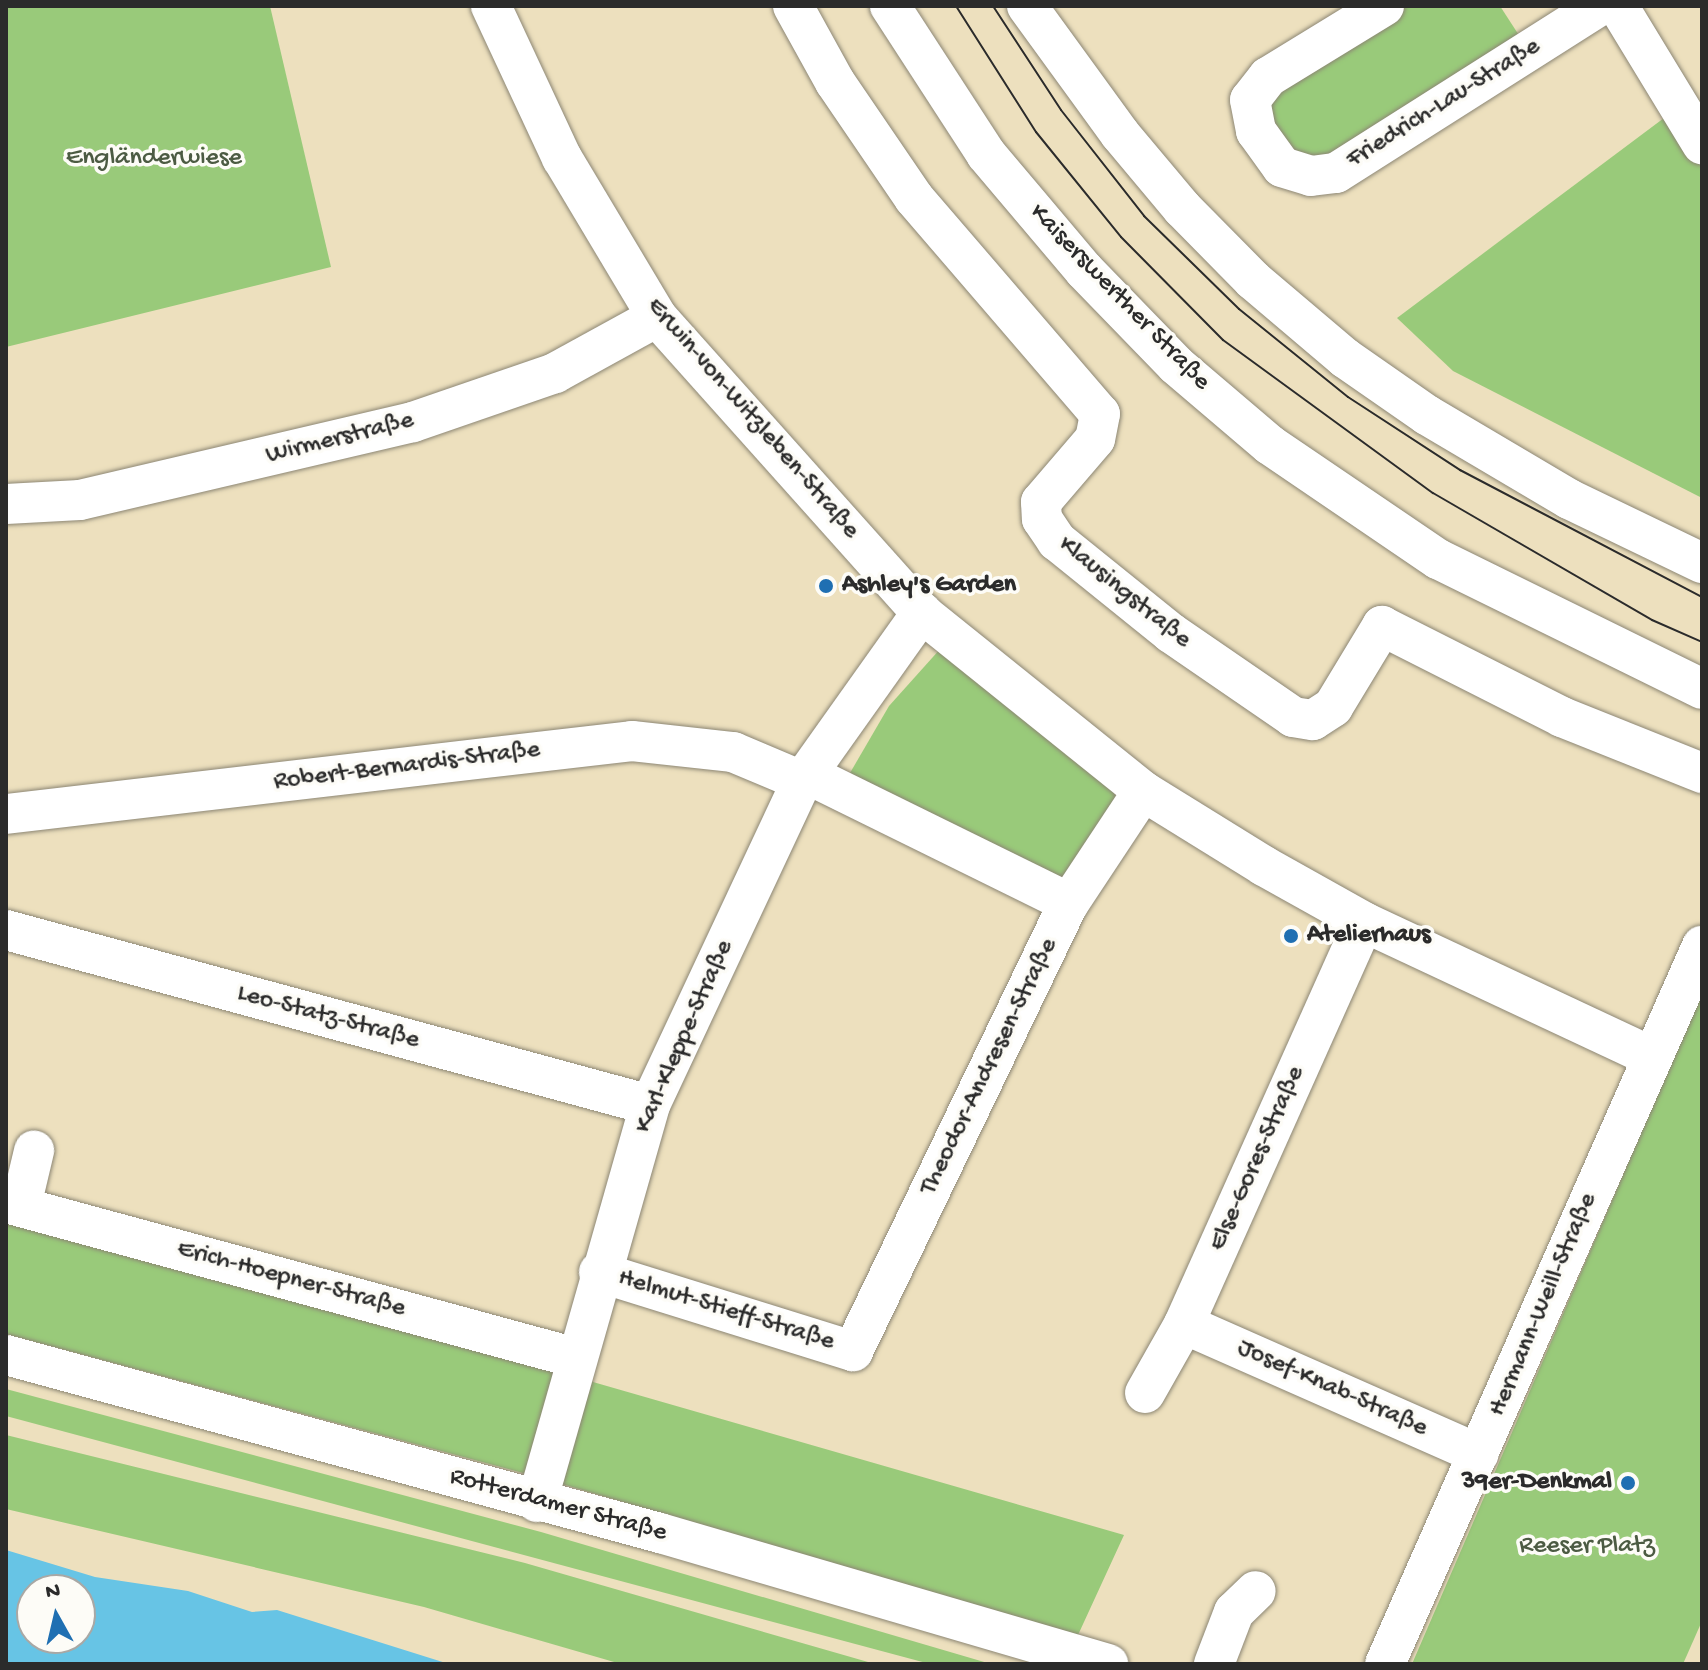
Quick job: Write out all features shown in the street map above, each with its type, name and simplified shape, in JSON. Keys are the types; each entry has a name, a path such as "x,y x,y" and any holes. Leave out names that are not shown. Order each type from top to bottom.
{"street":[{"name":"Erwin-von-Witzleben-Straße","path":"491,6 562,158 657,317 922,612 1143,791 1364,922 1652,1057"},
{"name":"Klausingstraße","path":"793,6 835,82 914,198 1100,414 1095,439 1041,502 1042,519 1057,541 1171,633 1293,717 1313,720 1333,707 1382,626 1562,717 1702,773"},
{"name":"Kaiserswerther Straße","path":"890,6 986,154 1084,270 1176,365 1235,415 1373,518 1438,559 1702,689"},
{"path":"1027,6 1120,134 1182,208 1253,280 1345,358 1427,415 1569,499 1702,563"},
{"name":"Friedrich-Lau-Straße","path":"1384,6 1268,77 1250,100 1256,131 1282,167 1311,176 1336,173 1623,10 1702,144"},
{"name":"Wirmerstraße","path":"6,504 80,500 413,422 555,373 657,317"},
{"name":"Karl-Kleppe-Straße","path":"537,1502 599,1272 650,1105 805,778 922,612"},
{"name":"Robert-Bernardis-Straße","path":"6,814 632,741 733,752 805,778 1069,903"},
{"name":"Theodor-Andresen-Straße","path":"853,1351 1069,903 1143,791"},
{"name":"Else-Gores-Straße","path":"1145,1393 1184,1324 1364,922"},
{"name":"Leo-Statz-Straße","path":"6,930 650,1105"},
{"name":"Hermann-Weill-Straße","path":"1385,1664 1702,946"},
{"path":"13,1204 34,1151"},
{"name":"Erich-Hoepner-Straße","path":"13,1204 576,1358"},
{"name":"Helmut-Stieff-Straße","path":"599,1272 853,1351"},
{"name":"Josef-Knab-Straße","path":"1184,1324 1479,1454"},
{"name":"Rotterdamer Straße","path":"6,1355 1108,1664"},
{"path":"1214,1664 1234,1612 1256,1591"}],"green space":[{"name":"Engländerwiese","path":"6,6 270,6 331,267 6,347"},
{"path":"1403,6 1500,6 1524,43 1335,166 1278,145 1269,93"},
{"path":"1672,112 1702,161 1702,498 1453,371 1397,318"},
{"path":"941,648 1109,780 1119,805 1065,894 843,785 889,706"},
{"name":"Reeser Platz","path":"1702,992 1702,1621 1683,1664 1412,1664"},
{"path":"6,1212 557,1358 593,1382 1124,1535 1078,1635 538,1477 6,1334"},
{"path":"6,1389 541,1532 991,1664 930,1664 6,1416"},
{"path":"6,1435 525,1563 875,1664 621,1664 424,1607 6,1509"}],"water":[{"path":"6,1550 85,1574 16,1574 16,1654 96,1654 96,1577 188,1591 252,1612 277,1610 449,1664 6,1664"}],"tram line":[{"path":"956,6 1036,132 1121,237 1223,340 1433,493 1652,620 1702,642"},
{"path":"993,6 1061,110 1144,216 1239,309 1348,397 1460,470 1702,597"}],"place":[{"name":"Ashley's Garden","path":"826,586"},
{"name":"Atelierhaus","path":"1291,936"},
{"name":"39er-Denkmal","path":"1628,1483"}]}
